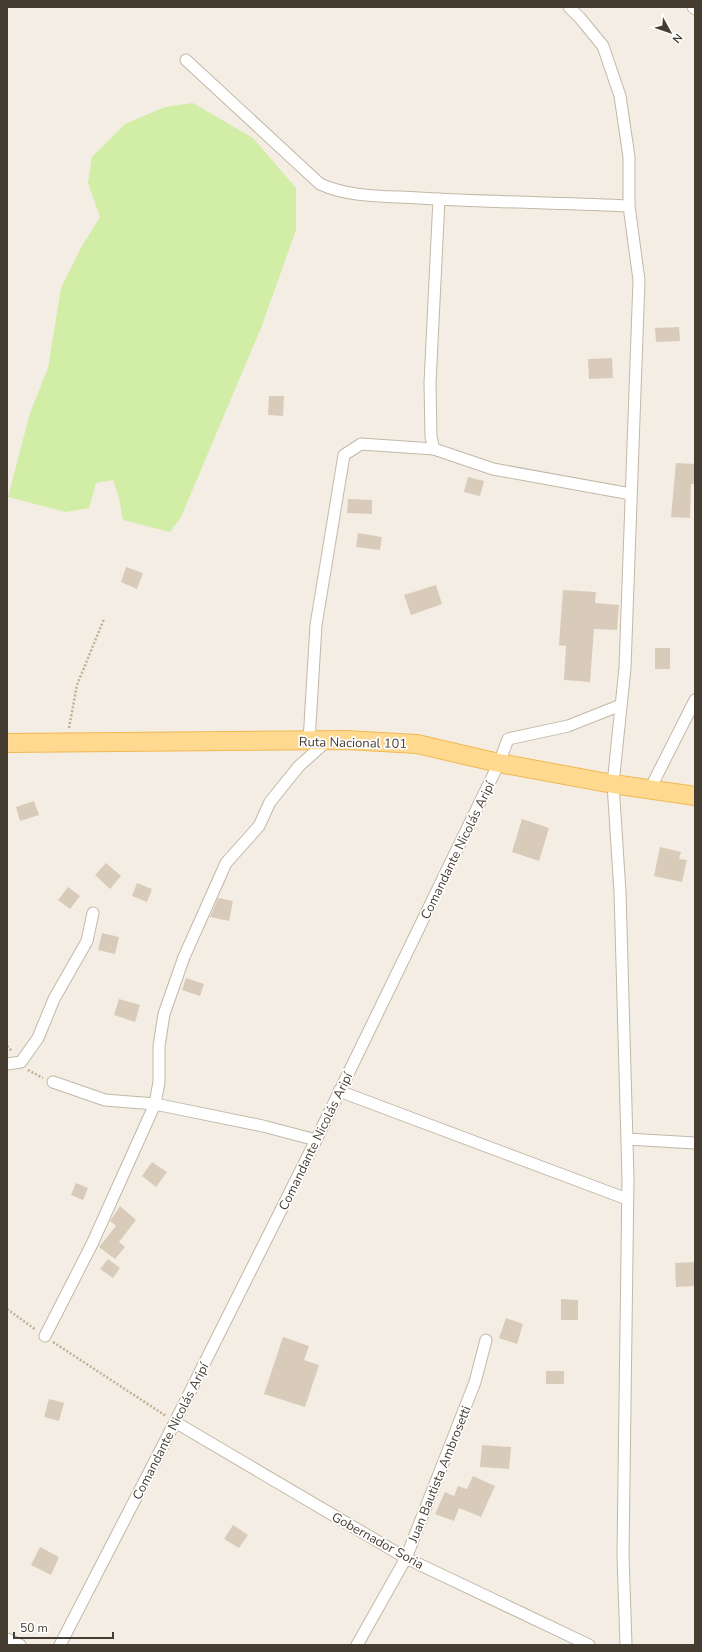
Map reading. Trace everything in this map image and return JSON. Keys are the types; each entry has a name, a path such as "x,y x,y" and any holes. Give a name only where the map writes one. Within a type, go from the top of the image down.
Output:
{"main road":[{"name":"Ruta Nacional 101","path":"7,743 327,741 417,744 499,763 613,784 695,796"}],"street":[{"path":"570,7 603,46 620,96 629,157 629,206 639,280 625,668 613,784 620,892 627,1139 624,1555 626,1645"},
{"path":"186,60 320,184 334,190 356,194 438,199 629,206"},
{"path":"434,450 431,437 430,383 438,199"},
{"path":"309,741 316,625 344,455 361,444 434,450 493,469 631,494"},
{"path":"650,789 695,700"},
{"name":"Comandante Nicolás Aripí","path":"60,1645 175,1422 316,1140 499,763 508,739 568,726 621,704"},
{"path":"45,1336 92,1244 155,1104 159,1082 159,1046 164,1014 184,957 226,863 259,826 270,802 299,766 327,741"},
{"path":"7,1064 21,1062 38,1038 54,999 87,941 93,913"},
{"path":"53,1082 104,1100 155,1104 263,1126 316,1140"},
{"path":"340,1091 627,1199"},
{"path":"627,1139 695,1143"},
{"name":"Juan Bautista Ambrosetti","path":"357,1645 406,1558 475,1382 486,1340"},
{"name":"Gobernador Soria","path":"175,1422 406,1558 589,1645"},
{"path":"7,1639 20,1645"}],"path":[{"path":"67,743 77,685 104,619"},
{"path":"7,1309 175,1422"}],"green space":[{"path":"193,103 253,138 296,188 296,230 261,328 181,517 170,532 123,520 119,498 113,480 96,483 89,508 66,512 8,497 30,413 48,368 61,288 82,246 100,217 88,183 92,157 125,124 165,107"}],"building":[{"path":"679,327 680,341 656,342 655,328"},
{"path":"612,358 613,378 589,379 588,359"},
{"path":"269,396 284,396 283,416 268,415"},
{"path":"676,463 695,464 695,484 691,484 690,518 671,517"},
{"path":"468,477 484,481 480,496 464,492"},
{"path":"348,499 372,500 372,514 347,513"},
{"path":"358,533 382,537 380,550 356,547"},
{"path":"126,567 143,573 137,589 121,582"},
{"path":"436,585 442,604 411,615 404,595"},
{"path":"563,590 596,592 595,603 619,605 617,630 594,629 590,682 564,680 566,646 559,645"},
{"path":"655,648 670,648 670,669 655,669"},
{"path":"34,801 39,815 20,821 16,807"},
{"path":"522,819 549,828 539,861 512,852"},
{"path":"660,847 681,852 679,859 687,860 682,882 654,876"},
{"path":"106,863 121,876 110,889 95,875"},
{"path":"137,883 152,889 147,902 132,896"},
{"path":"68,887 80,896 70,909 58,900"},
{"path":"218,898 233,901 229,921 210,917"},
{"path":"102,933 119,937 115,954 98,950"},
{"path":"186,978 204,984 200,996 182,990"},
{"path":"119,999 140,1005 135,1022 114,1015"},
{"path":"152,1162 167,1172 156,1187 142,1176"},
{"path":"76,1183 88,1188 83,1200 71,1195"},
{"path":"120,1206 136,1220 119,1242 125,1247 115,1259 99,1247 116,1226 110,1221"},
{"path":"108,1259 120,1268 113,1278 100,1269"},
{"path":"695,1262 695,1286 676,1287 675,1263"},
{"path":"561,1299 578,1300 578,1320 561,1320"},
{"path":"506,1318 523,1324 517,1344 499,1338"},
{"path":"283,1337 309,1346 304,1360 319,1365 305,1407 264,1394"},
{"path":"546,1371 564,1371 564,1384 546,1384"},
{"path":"49,1399 64,1403 59,1421 44,1417"},
{"path":"482,1445 511,1447 509,1469 480,1467"},
{"path":"473,1476 495,1486 481,1517 459,1508 454,1521 435,1514 445,1492 454,1496 458,1486 467,1489"},
{"path":"233,1525 248,1535 239,1548 224,1539"},
{"path":"40,1547 59,1557 51,1575 31,1565"}]}
